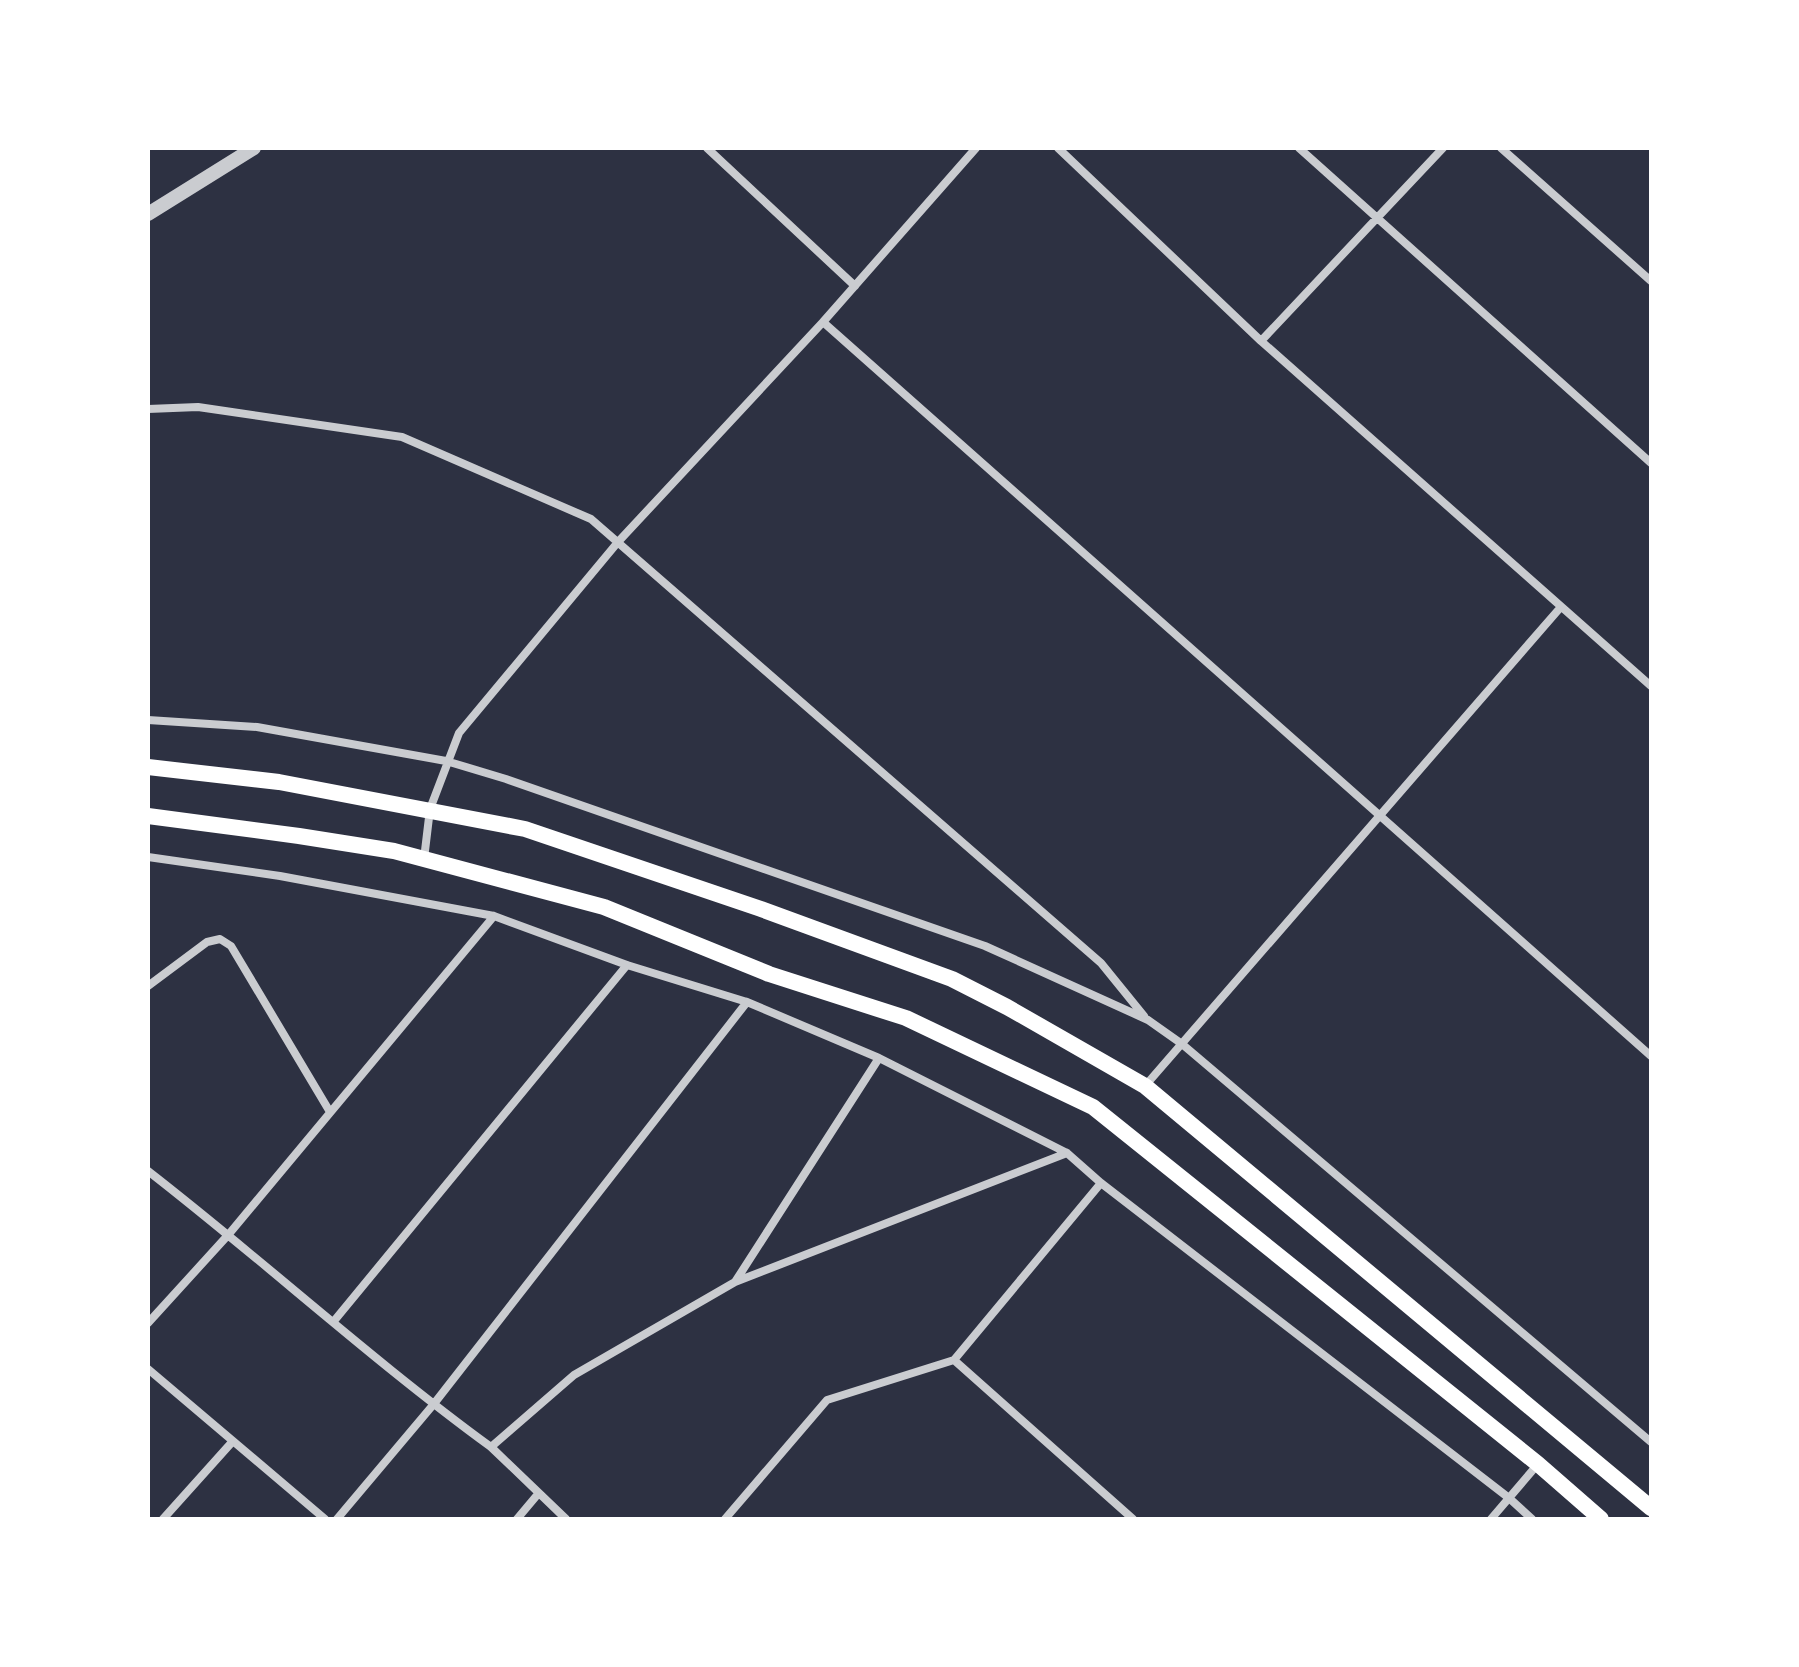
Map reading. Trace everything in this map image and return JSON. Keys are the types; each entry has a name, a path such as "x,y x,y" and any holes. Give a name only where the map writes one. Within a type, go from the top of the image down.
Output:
{"main road":[{"path":"148,767 279,782 525,829 761,909 952,979 1145,1086 1651,1508"},
{"path":"148,816 394,851 604,907 769,974 906,1018 1093,1107 1538,1464 1601,1519"}],"street":[{"path":"148,214 254,148"},
{"path":"707,148 855,286"},
{"path":"424,860 430,809 459,733 618,542 823,322 976,148"},
{"path":"1058,148 1261,341 1651,686"},
{"path":"1299,148 1651,463"},
{"path":"1261,341 1443,148"},
{"path":"1501,148 1651,281"},
{"path":"823,322 1651,1056"},
{"path":"148,409 198,407 402,437 591,519 1101,963 1148,1020"},
{"path":"1145,1086 1560,608"},
{"path":"148,720 257,727 446,761 985,946 1148,1020 1182,1044 1651,1442"},
{"path":"148,857 280,876 494,916 627,965 747,1002 879,1058 1067,1153 1101,1183 1509,1498 1532,1519"},
{"path":"148,1323 229,1234 494,916"},
{"path":"148,986 207,942 220,939 231,946 330,1112"},
{"path":"334,1321 627,965"},
{"path":"337,1519 433,1405 747,1002"},
{"path":"735,1282 879,1058"},
{"path":"491,1447 574,1375 735,1282 1067,1153"},
{"path":"148,1171 229,1234 433,1405 491,1447 566,1519"},
{"path":"725,1519 827,1400 954,1360 1101,1183"},
{"path":"954,1360 1133,1519"},
{"path":"148,1369 325,1519"},
{"path":"163,1519 233,1441"},
{"path":"1491,1519 1538,1464"},
{"path":"517,1519 538,1494"}]}
